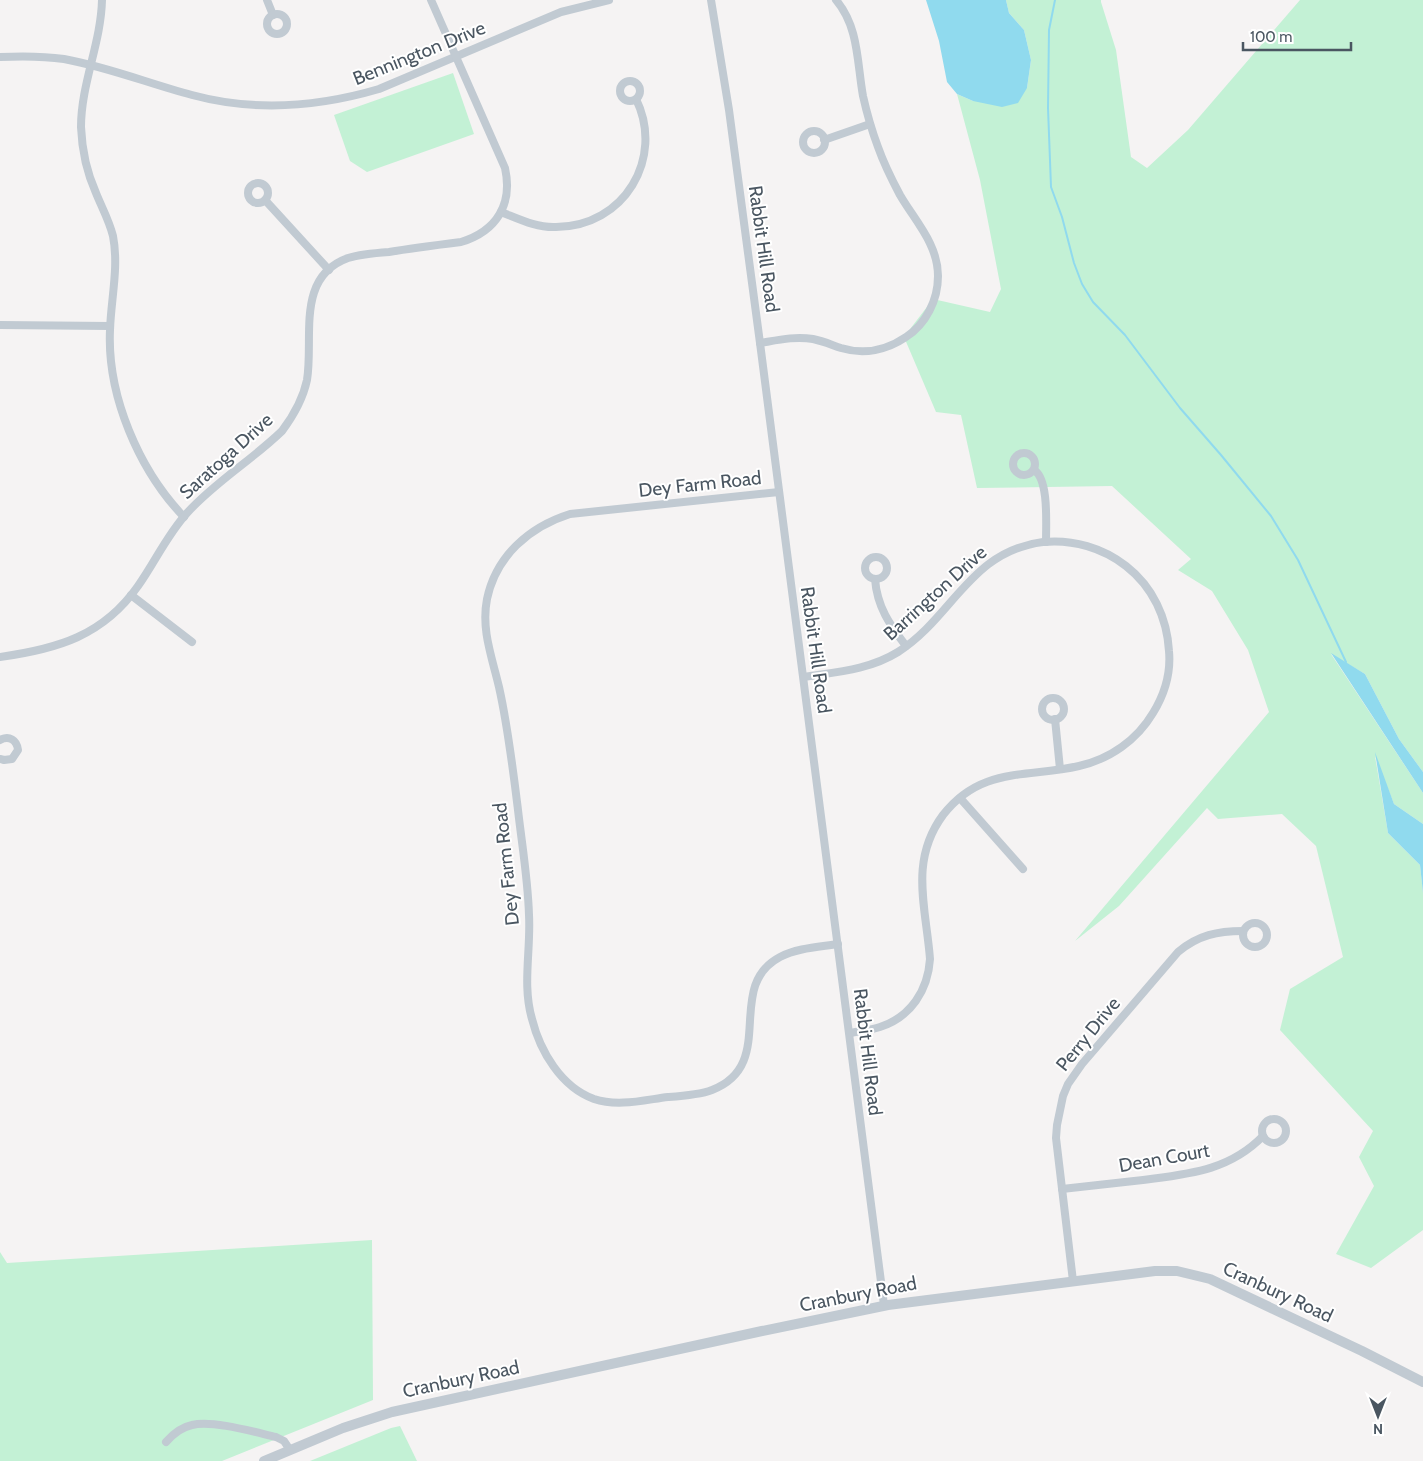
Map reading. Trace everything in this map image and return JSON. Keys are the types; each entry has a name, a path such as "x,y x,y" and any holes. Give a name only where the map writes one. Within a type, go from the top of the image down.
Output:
{"street":[{"path":"102,0 99,32 82,113 83,145 90,180 109,222 114,243 116,268 110,326 112,362 116,386 130,433 150,472 170,501 184,517"},
{"path":"267,0 273,15"},
{"name":"Saratoga Drive","path":"0,657 46,650 78,637 107,619 131,595 172,531 184,517 202,498 272,441 291,419 307,381 310,304 322,277 328,270 337,263 355,256 472,239 487,229 501,212 507,190 505,168 431,0"},
{"name":"Bennington Drive","path":"0,57 45,57 91,65 193,96 228,102 279,106 330,102 361,95 401,82 562,12 609,0"},
{"name":"Rabbit Hill Road","path":"711,0 729,110 760,343 884,1306"},
{"path":"760,343 801,338 814,339 852,351 876,350 887,347 908,336 924,320 936,292 938,276 934,251 930,241 892,178 879,148 870,124 864,97 853,30 844,10 836,0"},
{"path":"501,212 532,224 556,227 580,224 592,220 615,205 635,181 646,152 645,124 636,99"},
{"path":"824,140 870,124"},
{"path":"265,200 328,270"},
{"path":"0,325 110,326"},
{"path":"1034,470 1038,472 1043,482 1046,542"},
{"name":"Dey Farm Road","path":"779,492 570,514 533,530 512,550 497,572 487,599 485,628 486,641 504,712 527,888 529,927 527,988 531,1019 552,1064 572,1086 592,1098 618,1103 704,1093 724,1084 744,1061 750,1042 750,1004 752,992 768,965 783,955 796,951 838,944"},
{"name":"Barrington Drive","path":"804,677 850,671 880,661 906,646 924,631 971,578 992,560 1019,547 1062,541 1092,547 1117,559 1133,572 1147,588 1161,612 1166,627 1170,655 1169,669 1162,695 1156,708 1140,731 1124,746 1105,758 1078,767 994,778 960,798 944,814 927,845 923,862 921,891 930,959 926,982 922,992 909,1010 891,1023 850,1033"},
{"path":"876,579 877,597 881,609 906,646"},
{"path":"131,595 192,642"},
{"path":"1055,719 1060,769"},
{"path":"0,740 11,739 17,744 18,750 12,759 0,759"},
{"path":"960,798 1023,869"},
{"name":"Perry Drive","path":"1073,1281 1056,1125 1063,1096 1075,1073 1178,952 1188,944 1208,934 1243,931"},
{"name":"Dean Court","path":"1062,1189 1193,1174 1236,1157 1263,1136"},
{"name":"Cranbury Road","path":"264,1461 343,1428 392,1412 762,1330 884,1306 1155,1272 1177,1271 1210,1279 1423,1382"},
{"path":"166,1442 184,1428 193,1425 210,1425 276,1437 284,1441 290,1450"}],"green space":[{"path":"1006,0 1101,0 1116,50 1131,157 1147,168 1188,130 1300,0 1423,0 1423,772 1399,739 1365,674 1331,654 1423,793 1423,824 1394,804 1375,756 1388,833 1420,865 1423,893 1423,1230 1371,1268 1336,1254 1374,1186 1359,1157 1373,1131 1280,1030 1290,989 1343,957 1316,846 1282,814 1218,819 1207,808 1119,906 1075,941 1269,712 1248,650 1212,591 1178,570 1191,559 1112,486 977,488 961,415 936,412 904,337 933,299 990,312 1001,289 980,180 957,94 973,101 1027,88 1031,60 1024,30 1009,13"},
{"path":"453,73 474,134 367,172 350,161 334,115"},
{"path":"372,1240 373,1400 222,1461 0,1461 0,1252 7,1263"},
{"path":"400,1426 417,1461 310,1461 391,1428"}],"water":[{"path":"926,0 1006,0 1009,13 1024,30 1031,60 1027,88 1018,103 1002,107 973,101 957,94 947,82 939,41"},
{"path":"1331,653 1365,674 1399,739 1423,772 1423,793"},
{"path":"1375,752 1394,804 1423,824 1423,893 1420,865 1388,833"}],"waterway":[{"path":"1055,0 1049,30 1048,108 1051,187 1082,284 1093,302 1125,335 1180,408 1271,516 1298,560 1346,662"}]}
